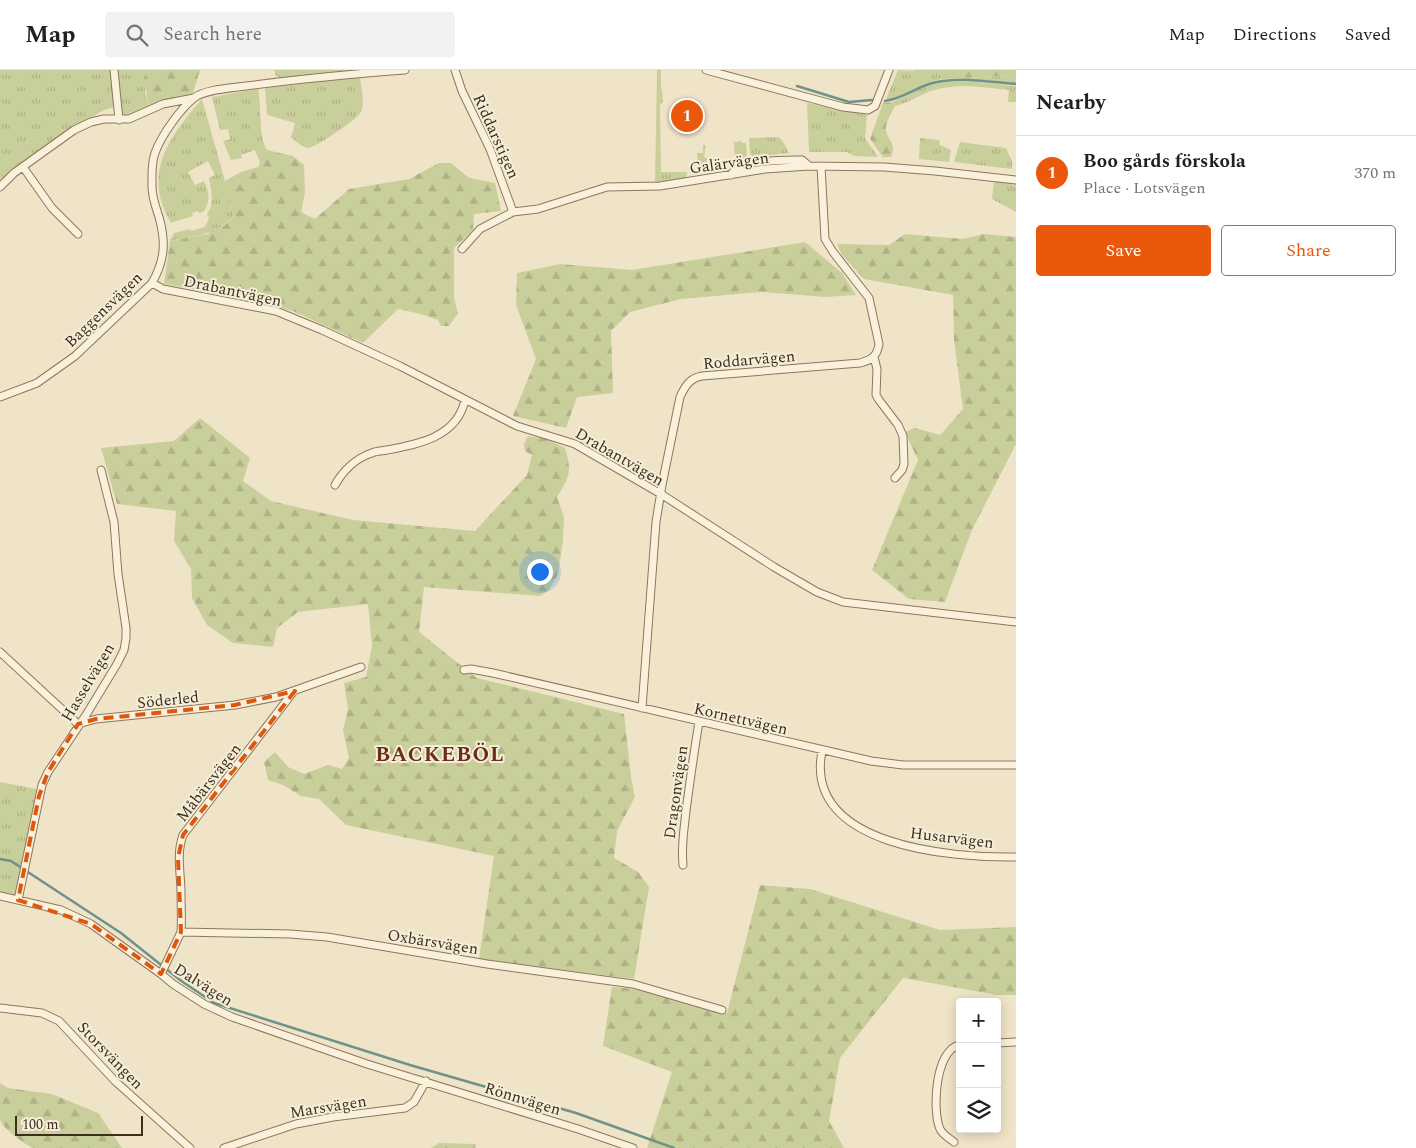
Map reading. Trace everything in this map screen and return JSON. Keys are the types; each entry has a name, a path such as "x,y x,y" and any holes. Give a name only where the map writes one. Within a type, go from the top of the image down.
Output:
{"street":[{"path":"114,70 119,120"},
{"path":"0,187 74,130 91,122 104,119 129,119 163,104 245,86 405,70"},
{"name":"Riddarstigen","path":"455,70 462,91 490,149 513,212"},
{"path":"706,70 799,96 862,110 872,109 875,106 890,70"},
{"name":"Baggensvägen","path":"0,397 37,383 75,356 152,283 159,269 164,250 164,238 152,191 153,162 164,135 194,98"},
{"name":"Galärvägen","path":"462,249 480,229 513,212 538,210 607,186 660,186 765,169 809,166 884,167 1016,180"},
{"path":"821,166 825,239 832,252 869,298 879,344 878,352 874,357 877,369 876,395 898,425 903,436 904,466 895,478"},
{"path":"23,168 52,208 78,234"},
{"name":"Drabantvägen","path":"152,283 163,289 276,311 400,366 517,426 575,444 661,494 774,567 830,598 843,602 1016,622"},
{"name":"Roddarvägen","path":"642,708 656,522 680,397 684,389 692,379 702,376 860,363 870,361 874,357"},
{"path":"335,485 348,467 363,456 372,452 423,442 440,435 452,426 462,412 465,400"},
{"name":"Hasselvägen","path":"18,900 42,785 48,772 78,724 86,715 124,650 126,628 118,574 114,522 101,470"},
{"path":"1,654 78,724"},
{"name":"Söderled","path":"78,724 96,719 235,705 276,697 361,667"},
{"name":"Kornettvägen","path":"464,670 471,669 493,673 871,761 903,765 1016,765"},
{"name":"Måbärsvägen","path":"181,932 181,893 178,858 184,835 295,691"},
{"name":"Dragonvägen","path":"683,865 681,846 683,829 700,722"},
{"name":"Husarvägen","path":"822,751 820,768 826,791 837,809 863,830 921,850 962,855 1016,857"},
{"name":"Dalvägen","path":"0,896 61,910 91,924 173,984 204,1004 232,1017 367,1064 405,1075"},
{"path":"161,974 181,932"},
{"name":"Oxbärsvägen","path":"181,932 290,934 327,937 487,964 633,984 722,1010"},
{"name":"Storsvängen","path":"0,1008 42,1013 60,1020 116,1082 190,1148"},
{"path":"1001,1043 1016,1042"},
{"path":"954,1142 942,1132 940,1127 937,1116 937,1093 939,1072 944,1059 951,1049 956,1047"},
{"name":"Rönnvägen","path":"405,1075 633,1148"},
{"name":"Marsvägen","path":"224,1148 296,1124 333,1117 405,1108 414,1102 426,1081"}],"highlighted area":[{"path":"295,691 183,835 178,858 181,932 161,974 91,924 18,900 39,796 48,772 78,724 96,719 235,705"}],"green space":[{"path":"0,70 112,70 117,106 102,111 72,130 0,182"},
{"path":"115,70 149,70 145,90 149,107 131,116 120,115"},
{"path":"149,70 200,70 193,93 149,107 144,77"},
{"path":"274,70 360,71 307,76 304,74 282,79 276,76"},
{"path":"657,70 661,70 663,103 660,104 661,172 687,172 686,178 655,182"},
{"path":"898,70 964,70 960,78 1016,75 1016,83 945,79 931,82 900,97 886,99"},
{"path":"964,70 1016,70 1016,75 959,78"},
{"path":"360,77 363,99 361,112 344,127 311,147 305,147 291,137 295,123 267,115 265,88"},
{"path":"939,82 978,82 1016,86 1016,102 1008,102 1009,90 960,86 940,88 895,106 892,102"},
{"path":"258,89 262,137 267,150 261,165 255,150 241,155 242,158 231,160 223,141 230,139 228,129 220,130 212,97"},
{"path":"202,99 225,181 225,192 234,216 212,231 170,241 174,233 205,227 209,218 207,214 212,196 209,178 215,175 208,161 188,172 195,185 204,181 206,185 208,200 204,211 192,213 193,216 171,223 162,205 159,188 159,172 163,156 170,141"},
{"path":"892,102 895,106 886,130 893,145 893,152 891,157 883,157 870,139 883,103"},
{"path":"807,103 867,115 865,138 878,157 854,156 847,152 809,152"},
{"path":"778,137 782,140 789,153 753,157 750,154 749,138"},
{"path":"920,138 939,140 940,145 951,150 949,162 919,159"},
{"path":"742,141 742,143 746,143 747,157 735,160 734,142"},
{"path":"960,142 1006,148 1012,161 1012,169 954,162"},
{"path":"703,145 706,145 704,157 707,158 707,169 702,170 698,166 697,153 703,153"},
{"path":"267,150 293,156 304,165 305,192 301,212 315,219 349,189 409,179 439,163 451,163 469,178 495,183 501,211 474,214 473,230 454,248 454,298 458,313 449,326 441,326 438,320 421,314 398,309 363,343 295,312 262,301 164,284 170,241 208,234 213,228 220,228 227,223 234,216 225,192 225,181 241,172 258,167"},
{"path":"994,181 1016,185 1016,212 992,199"},
{"path":"905,234 963,239 983,234 1016,237 1016,444 972,530 945,602 909,599 872,570 918,460 905,432 915,428 940,435 963,409 954,340 953,295 864,279 842,255 837,244 889,245"},
{"path":"805,242 842,273 856,295 825,297 761,292 681,299 630,312 611,331 613,393 577,397 566,428 513,416 536,359 516,305 517,273 560,264 632,270"},
{"path":"200,418 250,458 243,481 271,501 353,520 475,531 527,475 532,455 525,451 524,444 528,436 546,439 565,448 569,469 565,484 557,497 564,517 563,541 558,574 549,590 540,596 424,587 419,632 477,678 624,714 635,797 617,831 614,858 638,872 649,887 634,979 479,959 494,856 346,825 319,799 301,796 283,785 268,780 264,762 275,752 288,767 304,774 328,765 342,769 349,758 343,730 348,709 344,683 366,677 372,646 368,604 298,612 277,628 273,647 233,643 207,625 192,598 191,569 174,541 176,511 117,504 101,448 174,441"},
{"path":"0,782 37,789 15,897 0,894"},
{"path":"760,885 810,889 940,930 1016,927 1016,995 997,995 903,978 840,1058 829,1121 844,1148 647,1148 672,1072 603,1046 612,987 638,989 727,1013"},
{"path":"0,1083 8,1088 52,1094 98,1113 122,1148 33,1148 14,1136 2,1123 0,1119"},
{"path":"439,1143 476,1144 476,1148 431,1148"}],"waterway":[{"path":"885,101 897,98 929,84 949,80 1016,84"},
{"path":"797,86 849,102 872,100"},
{"path":"0,859 11,861 121,933 180,980 214,1003 410,1065 576,1113 674,1148"}],"place":[{"name":"Boo gårds förskola","path":"687,116"}],"district":[{"name":"BACKEBÖL","path":"440,754"}]}
